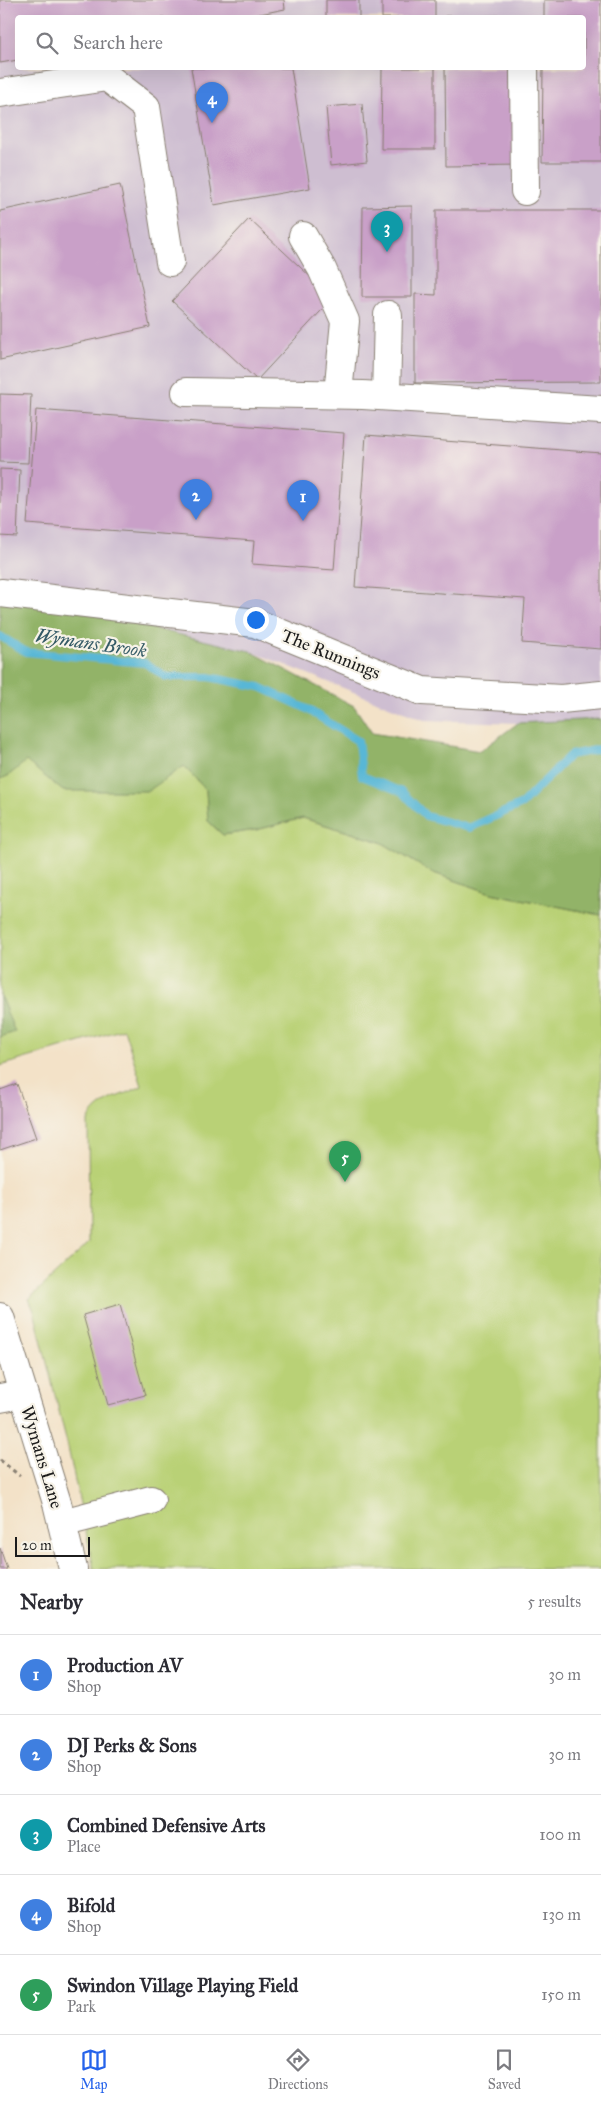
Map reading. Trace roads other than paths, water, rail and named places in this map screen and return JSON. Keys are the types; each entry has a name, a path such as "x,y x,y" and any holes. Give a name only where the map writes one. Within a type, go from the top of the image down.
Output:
{"street":[{"path":"524,70 525,191"},
{"path":"0,93 107,77 146,107 170,262"},
{"path":"303,236 322,269 344,321 338,394"},
{"path":"386,396 388,315"},
{"path":"186,392 386,396 601,410"},
{"name":"The Runnings","path":"1,593 255,622 422,691 561,700 601,695"},
{"name":"Wymans Lane","path":"0,1317 11,1396 62,1523 73,1569"},
{"path":"62,1523 151,1500"}],"waterway":[{"name":"Wymans Brook","path":"0,636 26,652 145,663 166,677 209,677 260,687 307,709 358,741 362,776 402,792 426,816 469,828 522,804 570,755 601,749"}],"place":[{"name":"Bifold","path":"212,123"},
{"name":"Combined Defensive Arts","path":"387,252"},
{"name":"DJ Perks & Sons","path":"196,520"},
{"name":"Production AV","path":"303,521"},
{"name":"Swindon Village Playing Field","path":"345,1182"}]}
